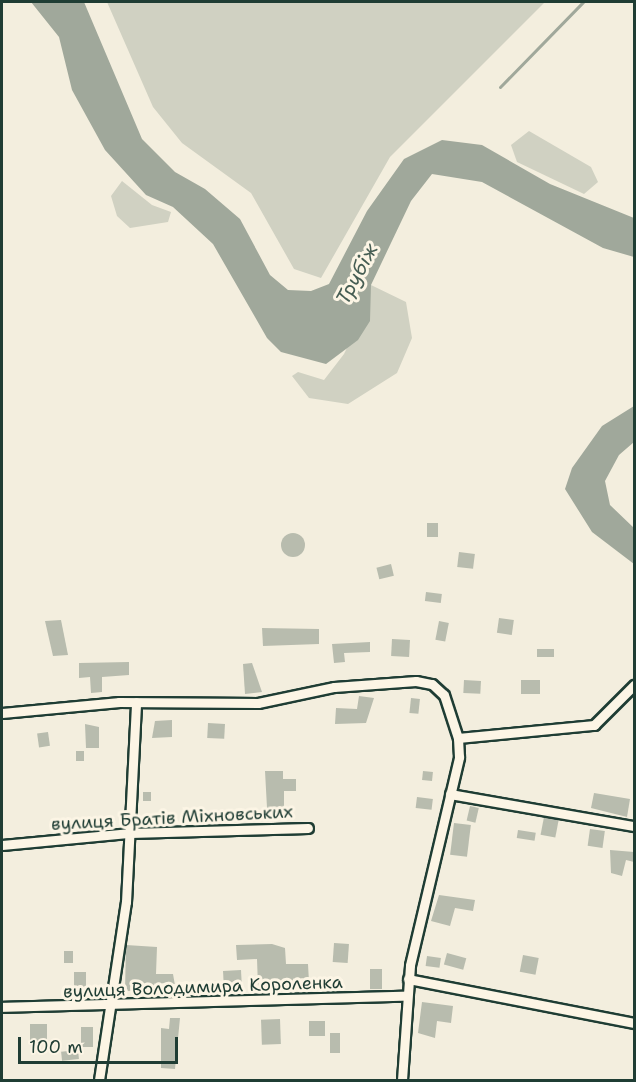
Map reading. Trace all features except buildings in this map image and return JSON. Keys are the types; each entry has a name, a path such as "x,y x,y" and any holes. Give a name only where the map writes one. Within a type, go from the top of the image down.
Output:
{"street":[{"path":"2,713 136,702 258,704 354,684 416,681 432,684 444,695 459,738 450,794 408,979 402,1080"},
{"path":"459,738 594,725 634,685"},
{"path":"99,1080 110,1008 130,833 136,702"},
{"path":"450,794 634,826"},
{"name":"вулиця Братів Міхновських","path":"2,845 130,833 308,828"},
{"path":"408,979 634,1023"},
{"name":"вулиця Володимира Короленка","path":"2,1007 110,1008 406,996"}],"shaded area":[{"path":"107,2 545,2 390,157 321,278 294,269 251,193 182,143 153,107"},
{"path":"529,131 591,167 598,182 584,194 517,162 511,145"},
{"path":"122,181 152,205 171,212 168,222 130,228 117,216 111,196"},
{"path":"371,285 406,302 412,338 397,373 348,404 309,398 292,376 298,372 324,380 344,354 368,304"}],"water":[{"name":"Трубіж","path":"31,2 84,2 142,139 175,172 205,189 240,219 270,275 288,290 311,291 329,284 367,211 404,159 442,140 482,145 550,184 634,218 634,257 603,248 482,182 432,174 411,201 371,285 370,321 358,340 326,364 281,352 267,338 213,244 173,207 146,195 105,150 72,90 59,37"},
{"path":"634,406 634,442 619,455 605,481 610,505 634,528 634,564 592,532 565,489 572,468 602,426"}],"waterway":[{"path":"500,87 583,2"}]}
